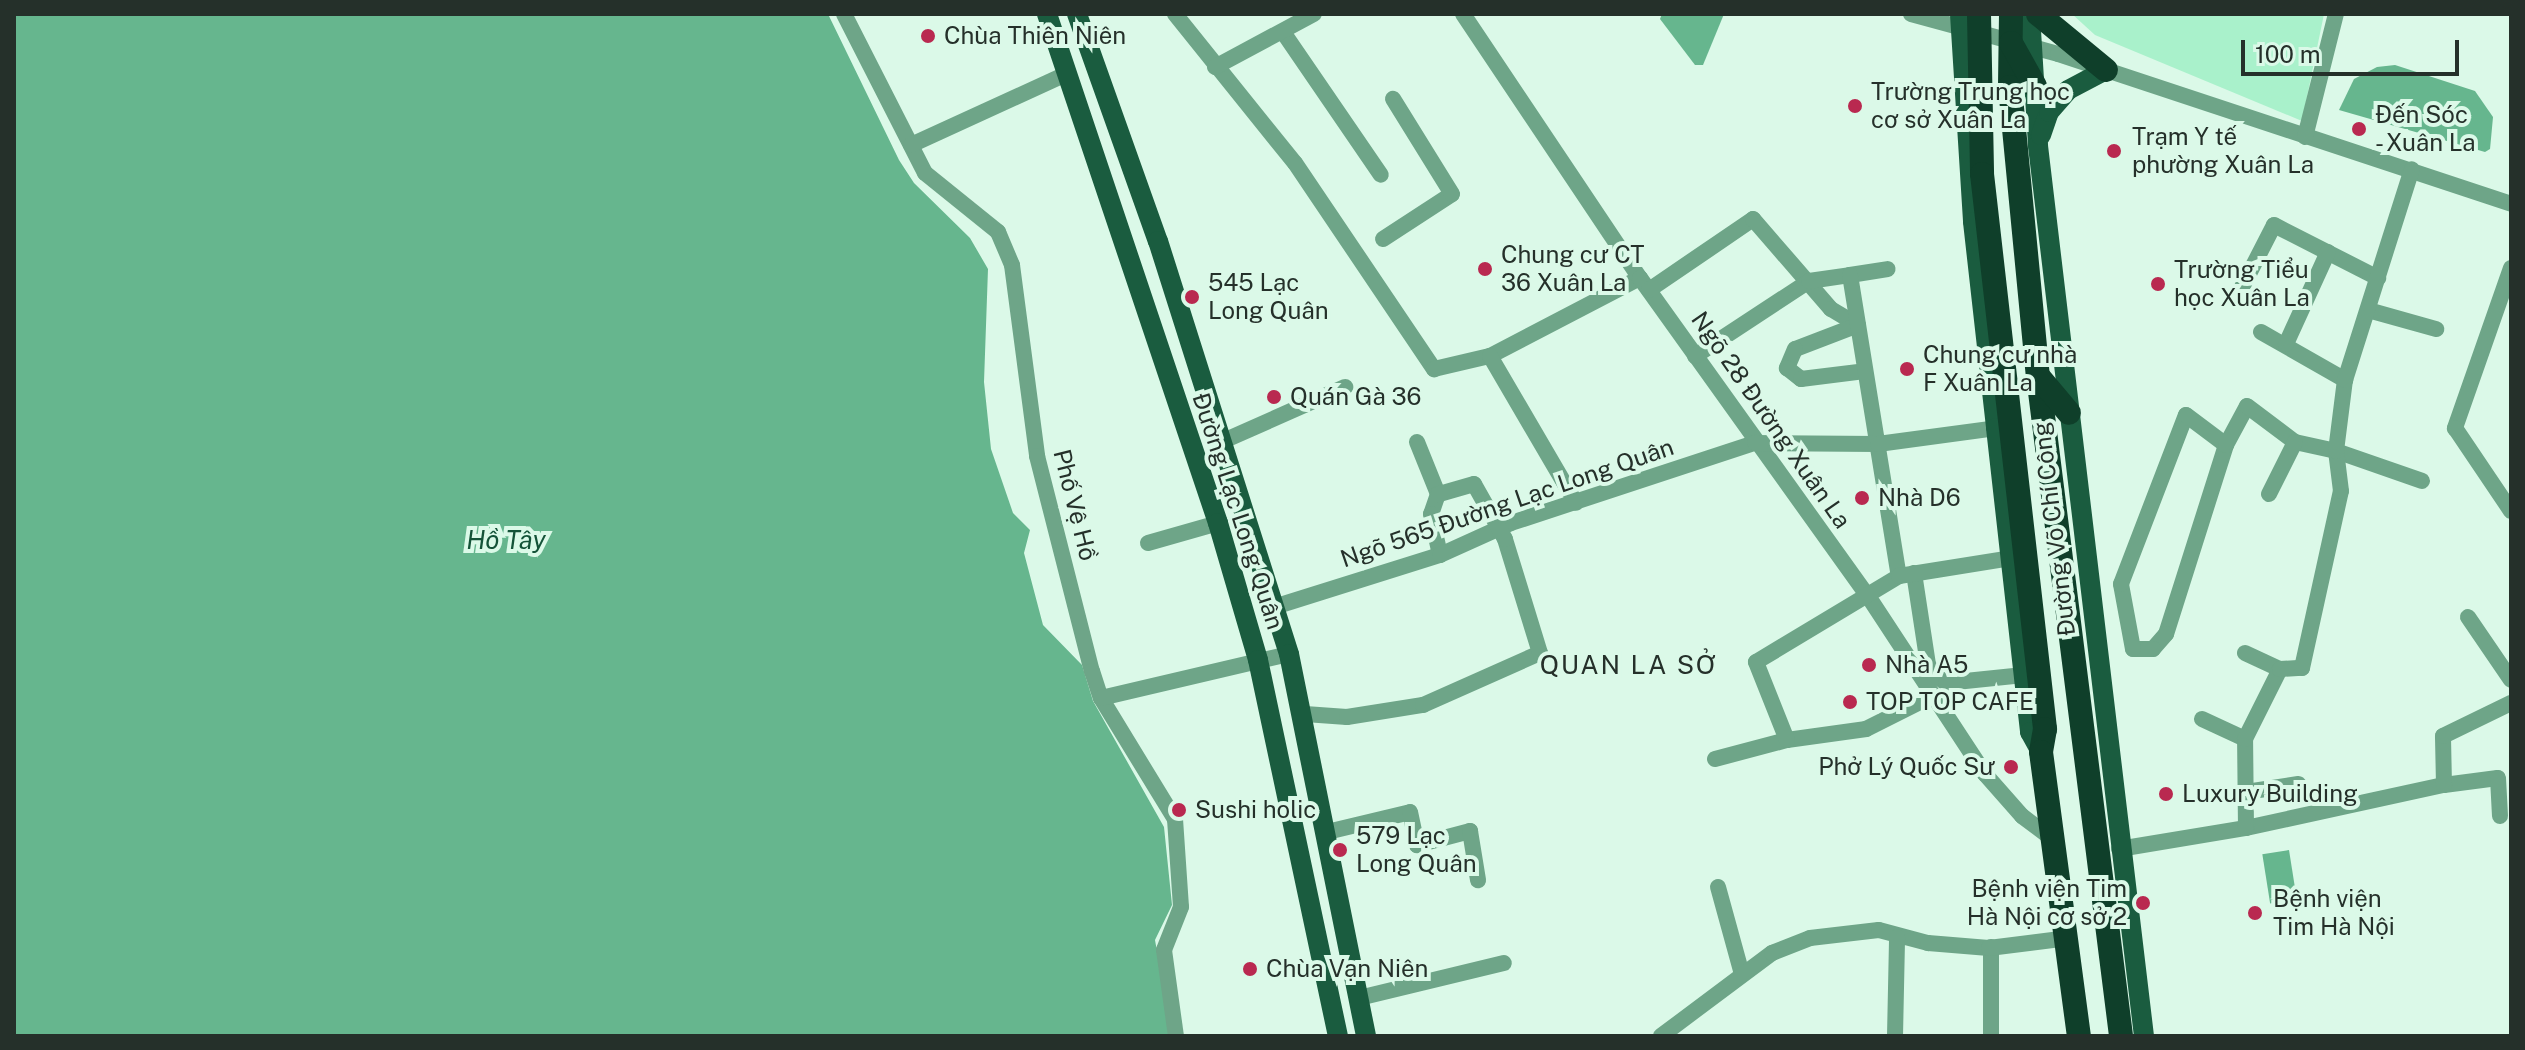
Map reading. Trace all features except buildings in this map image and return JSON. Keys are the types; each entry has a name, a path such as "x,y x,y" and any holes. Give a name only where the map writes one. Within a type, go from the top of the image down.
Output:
{"highway":[{"name":"Đường Võ Chí Công","path":"2011,14 2021,44 2038,376 2121,1036"},
{"path":"2038,14 2106,70"},
{"name":"Đường Võ Chí Công","path":"1970,22 1973,106 2045,729 2041,752 2079,1036"},
{"path":"2021,44 2035,86"},
{"path":"2038,376 2069,413"}],"main road":[{"name":"Đường Lạc Long Quân","path":"1047,14 1218,523 1258,660 1338,1036"},
{"name":"Đường Lạc Long Quân","path":"1077,14 1158,241 1289,654 1305,714 1366,1036"},
{"name":"Đường Võ Chí Công","path":"2021,44 2030,14"},
{"path":"2038,146 2049,112 2068,90 2106,70"},
{"name":"Đường Võ Chí Công","path":"2035,86 2038,146 2119,849 2144,1036"},
{"name":"Đường Võ Chí Công","path":"1973,106 1996,428 2030,732 2041,752"}],"street":[{"name":"Phố Vệ Hồ","path":"844,14 911,145 935,184 998,232 1012,265 1037,456 1101,698 1175,819 1181,907 1164,950 1176,1036"},
{"path":"1175,14 1295,163 1434,369 1490,356 1645,284 1748,219 1767,230 1831,309 1858,325"},
{"path":"1215,67 1314,14"},
{"name":"Ngõ 28 Đường Xuân La","path":"1463,14 1755,443 1868,596 1985,774 2022,816 2054,840"},
{"path":"1911,14 1970,22 2021,44 2412,169 2511,204"},
{"path":"2305,137 2336,14"},
{"path":"1283,32 1381,175"},
{"path":"911,145 1066,74"},
{"path":"1383,239 1452,194 1393,99"},
{"path":"2245,653 2280,669 2302,668 2341,491 2336,451 2345,380 2412,169"},
{"path":"2236,299 2274,225 2378,278"},
{"path":"2286,344 2328,252"},
{"path":"2511,268 2455,428 2511,511"},
{"path":"1695,356 1809,281 1888,269"},
{"path":"1850,275 1878,444 1928,665 1946,683 2024,675"},
{"path":"2368,310 2436,329"},
{"path":"1858,325 1795,349 1787,368 1801,379 1865,371"},
{"path":"2261,332 2345,380"},
{"path":"1490,356 1576,503"},
{"path":"1221,442 1345,387"},
{"path":"2226,445 2186,415 2121,584 2133,649 2138,651 2160,642 2174,615 2226,445 2247,406 2295,442 2336,451 2422,481"},
{"name":"Ngõ 565 Đường Lạc Long Quân","path":"1274,607 1440,555 1498,528 1755,443 1878,444 1996,428"},
{"path":"1417,442 1438,494 1431,514 1440,555"},
{"path":"2269,494 2295,442"},
{"path":"1305,714 1347,717 1423,705 1540,653 1498,528 1474,484 1438,494"},
{"path":"1148,543 1218,523"},
{"path":"1787,740 1756,662 1906,574 2011,558"},
{"path":"2468,617 2511,680"},
{"path":"1101,698 1289,654"},
{"path":"2246,828 2245,739 2280,669"},
{"path":"1715,759 1787,740 1866,729 1932,696"},
{"path":"2444,785 2443,736 2511,703"},
{"path":"2202,719 2245,739"},
{"path":"2119,849 2246,828 2444,785 2498,778 2500,816"},
{"path":"2246,792 2298,784"},
{"path":"1327,832 1410,812 1417,845 1470,831 1478,880"},
{"path":"1718,887 1742,974"},
{"path":"1661,1036 1772,953 1810,938 1846,930 1879,930 1897,937 1991,947 2068,938"},
{"path":"1895,1036 1897,937"},
{"path":"1991,947 1991,1036"},
{"path":"1359,998 1504,963"}],"shaded area":[{"path":"2072,14 2324,14 2302,121 2095,35"}],"water":[{"name":"Hồ Tây","path":"14,14 828,14 899,160 914,183 970,238 988,269 984,382 991,449 1013,513 1030,530 1024,553 1043,625 1082,665 1093,701 1164,827 1172,905 1155,940 1172,1036 14,1036"},
{"path":"1662,14 1724,14 1703,65 1695,65 1660,19"},
{"path":"2395,65 2475,91 2493,117 2490,149 2485,152 2339,110 2354,79 2377,67"},
{"path":"2289,850 2297,899 2270,904 2262,854"}],"place":[{"name":"Chùa Thiên Niên","path":"928,36"},
{"name":"Trường Trung học cơ sở Xuân La","path":"1855,106"},
{"name":"Đến Sóc - Xuân La","path":"2359,129"},
{"name":"Trạm Y tế phường Xuân La","path":"2114,151"},
{"name":"Chung cư CT 36 Xuân La","path":"1485,269"},
{"name":"Trường Tiểu học Xuân La","path":"2158,284"},
{"name":"545 Lạc Long Quân","path":"1192,297"},
{"name":"Chung cư nhà F Xuân La","path":"1907,369"},
{"name":"Quán Gà 36","path":"1274,397"},
{"name":"Nhà D6","path":"1862,498"},
{"name":"Nhà A5","path":"1869,665"},
{"name":"TOP TOP CAFE","path":"1850,702"},
{"name":"Phở Lý Quốc Sư","path":"2011,767"},
{"name":"Luxury Building","path":"2166,794"},
{"name":"Sushi holic","path":"1179,810"},
{"name":"579 Lạc Long Quân","path":"1340,850"},
{"name":"Bệnh viện Tim Hà Nội cơ sở 2","path":"2143,903"},
{"name":"Bệnh viện Tim Hà Nội","path":"2255,913"},
{"name":"Chùa Vạn Niên","path":"1250,969"}],"district":[{"name":"QUAN LA SỞ","path":"1629,665"}]}
